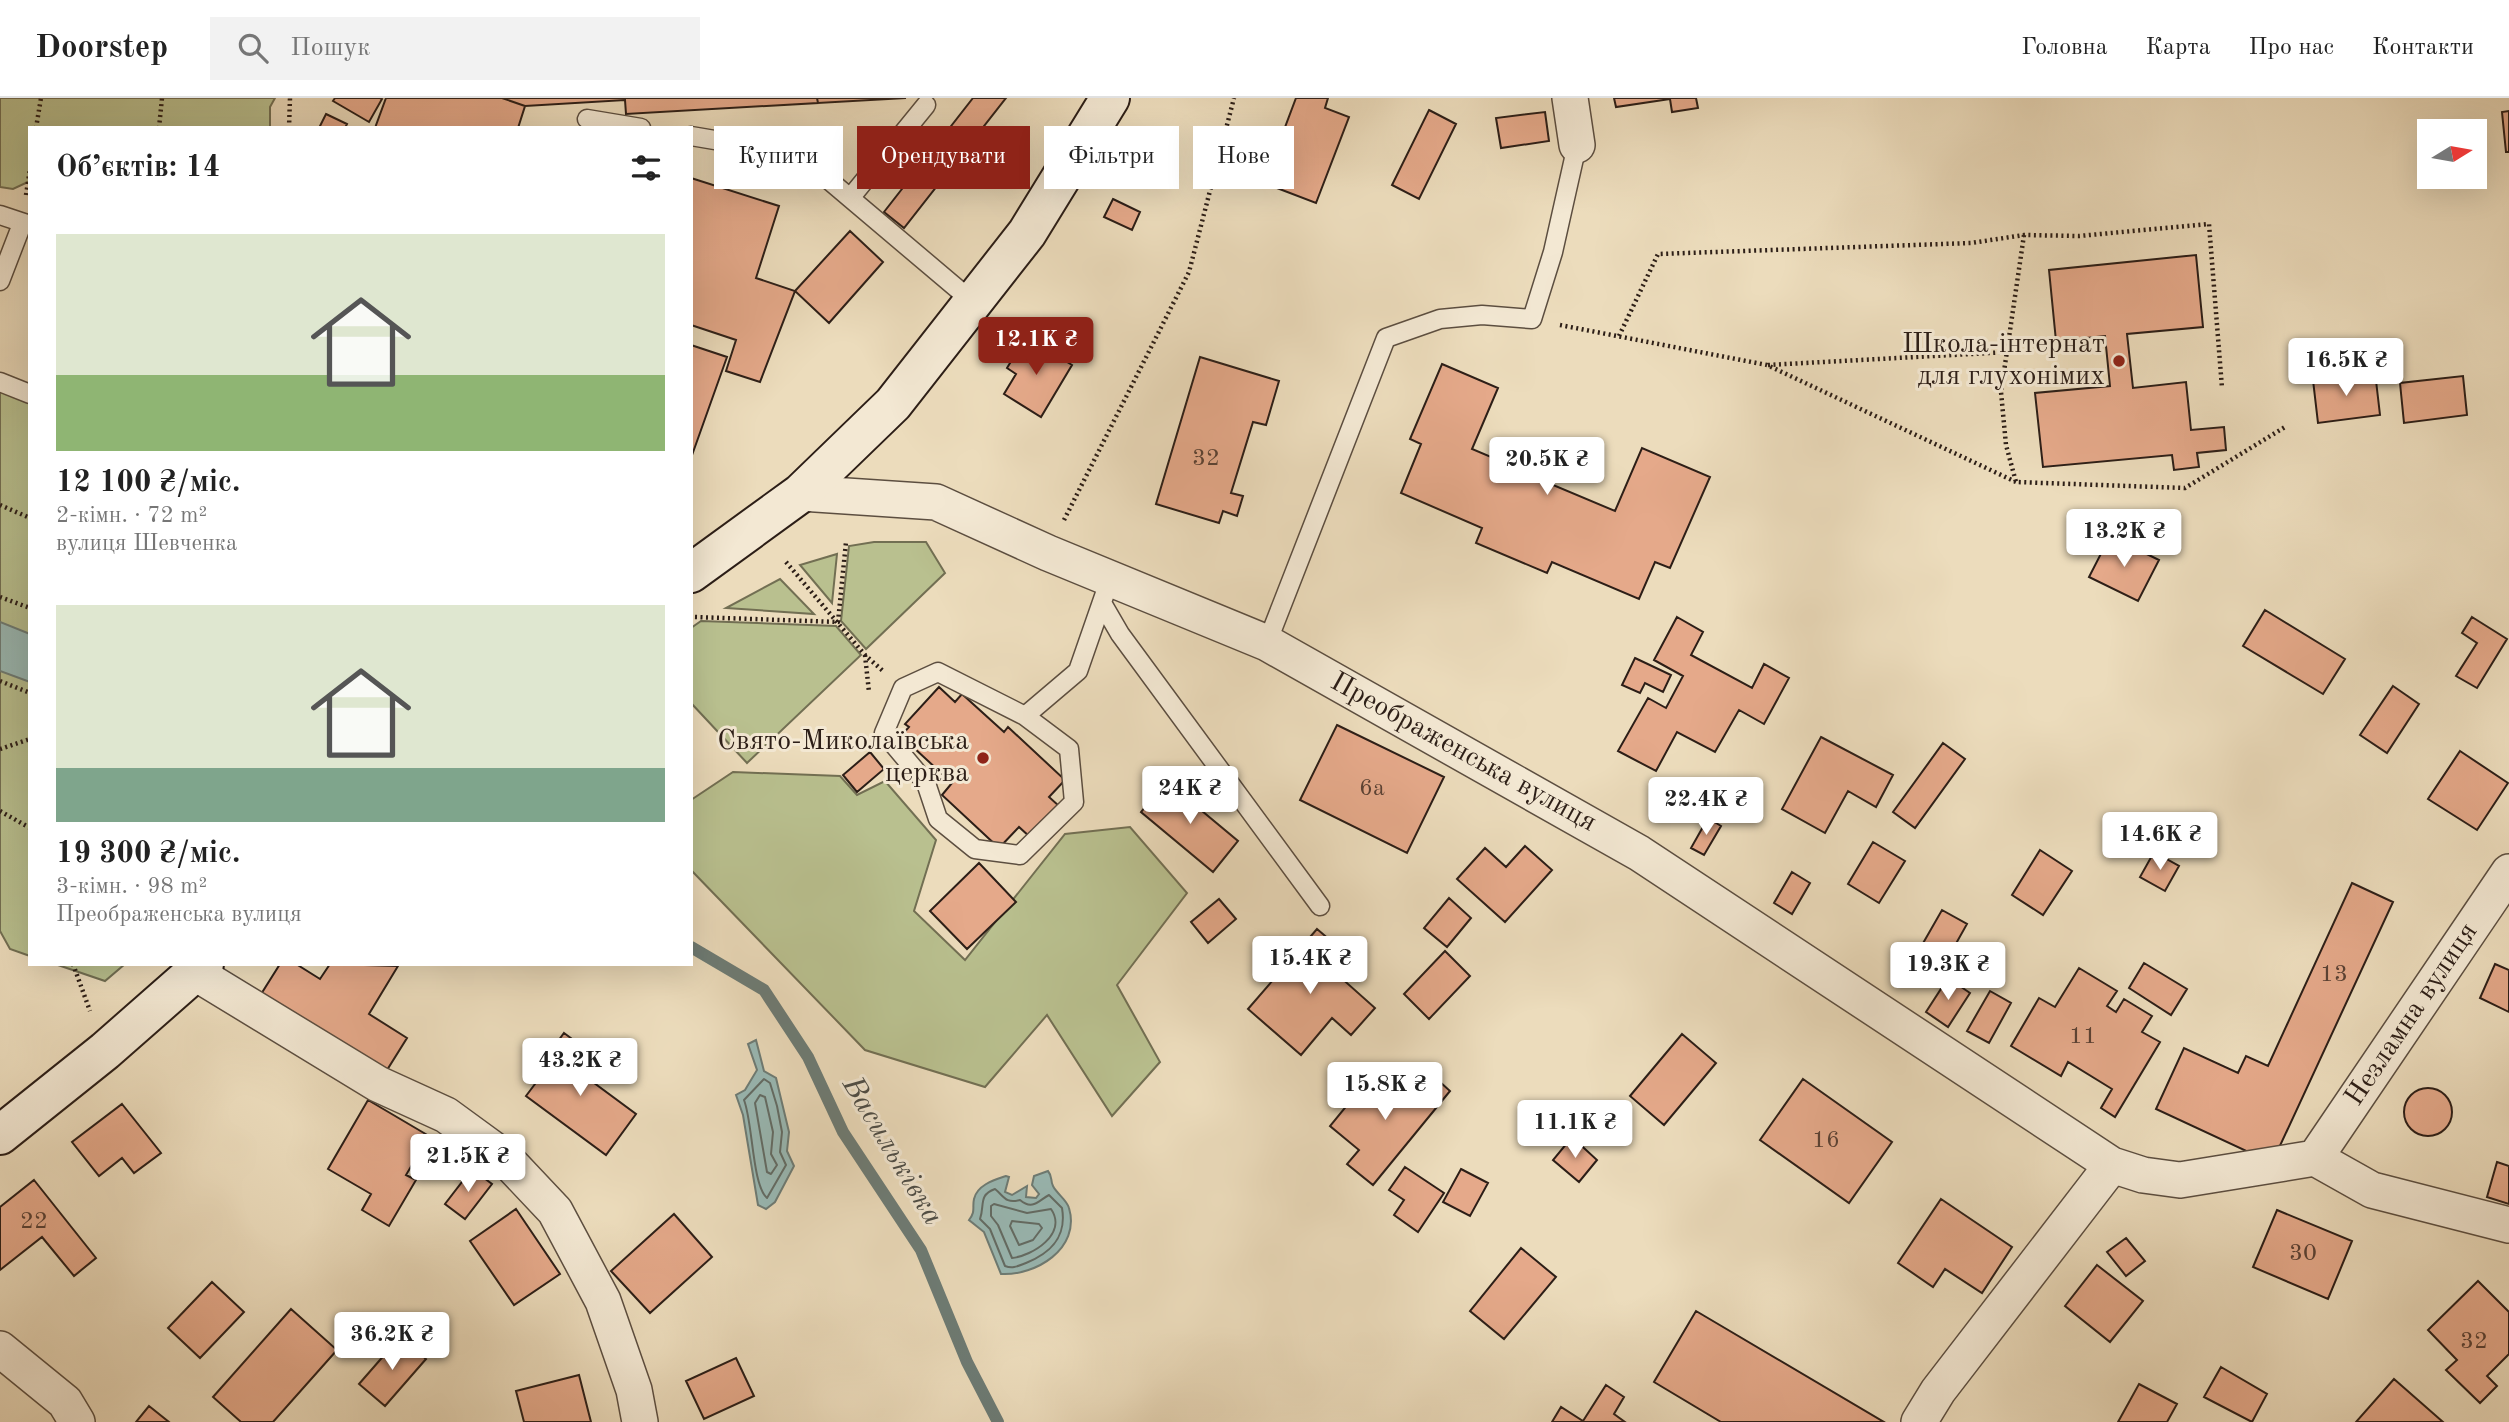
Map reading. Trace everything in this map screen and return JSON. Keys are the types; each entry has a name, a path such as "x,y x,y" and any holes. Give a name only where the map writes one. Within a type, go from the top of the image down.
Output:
{"street":[{"path":"693,572 801,493 893,404 1027,233 1110,98"},
{"path":"1570,98 1577,145"},
{"name":"Преображенська вулиця","path":"801,493 936,502 1106,591 1267,643 1639,853 2112,1165 2143,1175 2180,1180 2315,1158"},
{"name":"Незламна вулиця","path":"2315,1158 2509,872"},
{"path":"0,1135 105,1051 199,968 378,1084 446,1115 505,1158 555,1211 603,1301 634,1390 640,1422"},
{"path":"2315,1158 2372,1189 2509,1225"},
{"path":"1919,1422 1938,1391 2112,1165"},
{"path":"0,1349 65,1402 77,1422"}],"lane":[{"path":"851,197 926,105"},
{"path":"587,119 628,126"},
{"path":"693,136 798,154 973,302"},
{"path":"1267,643 1386,338 1440,319 1482,315 1532,319 1553,252 1577,145"},
{"path":"0,215 26,225 0,281"},
{"path":"0,382 28,393"},
{"path":"1025,716 1078,671 1106,591"},
{"path":"1106,591 1150,677 1320,906"},
{"path":"938,672 1025,716 1069,749 1074,802 1020,855 975,849 938,820 926,783 884,733 903,688 938,672"}],"path":[{"path":"36,126 41,98"},
{"path":"159,126 162,98"},
{"path":"289,126 290,98"},
{"path":"1059,531 1189,272 1234,98"},
{"path":"1619,336 1658,254 1971,243 2024,235 2079,236 2209,224 2222,387"},
{"path":"2016,482 2006,445 2001,392 2024,235"},
{"path":"1532,319 1767,365 2016,482 2185,488 2285,427"},
{"path":"1767,365 2008,352"},
{"path":"0,505 28,517"},
{"path":"838,622 846,542"},
{"path":"786,562 865,655"},
{"path":"0,597 28,607"},
{"path":"695,617 838,622"},
{"path":"0,681 28,692"},
{"path":"0,749 28,740"},
{"path":"0,811 28,827"},
{"path":"74,966 105,1051"}],"green space":[{"path":"0,98 275,98 270,107 270,126 28,126 28,182 13,189 0,187"},
{"path":"0,389 28,400 28,955 10,949 0,931"},
{"path":"874,542 926,542 945,573 866,649 841,621 849,546"},
{"path":"837,554 832,603 800,565"},
{"path":"780,579 814,614 726,608"},
{"path":"701,621 836,626 861,655 747,763 693,705 693,627"},
{"path":"733,772 840,776 857,795 885,781 936,840 914,911 965,960 1065,834 1130,827 1187,893 1117,985 1160,1062 1112,1116 1047,1015 985,1087 865,1050 693,872 693,799"},
{"path":"61,966 123,966 105,981"}],"water":[{"path":"0,622 28,633 28,681 0,671"},
{"path":"756,1040 764,1071 776,1078 789,1132 787,1151 794,1166 775,1202 766,1209 758,1205 743,1115 736,1095 745,1090 757,1070 748,1044"},
{"path":"1048,1171 1053,1186 1069,1208 1071,1223 1068,1236 1062,1247 1041,1265 1001,1274 984,1232 969,1220 976,1194 987,1184 1006,1176 1009,1177 1005,1192 1012,1195 1027,1186 1026,1197 1036,1198 1039,1194 1032,1185 1034,1176"}],"building":[{"path":"335,98 382,99 369,122 333,101"},
{"path":"386,98 502,98 525,106 519,126 376,126"},
{"path":"502,98 817,98 818,103 626,114 625,100 525,106"},
{"path":"817,98 906,98 818,103"},
{"path":"973,98 1006,98 984,126 951,126"},
{"path":"1296,98 1328,98 1325,108 1349,117 1316,203 1280,189 1294,189 1294,126 1285,126"},
{"path":"1614,98 1696,98 1698,108 1672,112 1670,99 1616,107"},
{"path":"1429,110 1456,124 1419,199 1392,185"},
{"path":"2509,111 2509,152 2506,152 2502,112"},
{"path":"1545,112 1549,141 1501,148 1496,118"},
{"path":"326,114 347,124 346,126 320,126"},
{"path":"693,179 714,185 714,189 726,189 779,206 756,278 795,291 760,382 726,371 736,340 693,326"},
{"path":"902,189 935,189 904,228 884,212"},
{"path":"1113,199 1140,212 1132,230 1104,217"},
{"path":"850,231 883,262 829,323 795,291"},
{"name":"Школа-інтернат для глухонімих","path":"2196,255 2203,327 2127,334 2133,388 2186,382 2191,430 2224,427 2226,450 2197,453 2199,467 2174,470 2172,455 2043,467 2035,393 2110,386 2105,336 2056,341 2049,270"},
{"path":"1026,337 1072,365 1041,417 1004,394 1016,374 1007,368"},
{"path":"693,346 727,357 693,452"},
{"path":"1200,357 1279,381 1266,425 1253,422 1231,493 1243,496 1237,516 1223,511 1219,523 1156,504"},
{"path":"1442,364 1498,388 1472,449 1524,471 1530,455 1560,469 1553,485 1615,511 1642,448 1710,477 1670,568 1655,562 1639,599 1552,562 1547,573 1476,543 1482,528 1401,493 1421,444 1410,439"},
{"path":"2375,372 2380,415 2318,423 2313,380"},
{"path":"2463,376 2467,415 2404,423 2400,383"},
{"path":"2110,536 2159,560 2138,601 2089,577"},
{"path":"2265,610 2345,659 2323,694 2243,646"},
{"path":"1677,617 1703,632 1691,655 1752,688 1764,664 1789,678 1764,724 1739,710 1715,752 1677,732 1656,771 1618,751 1648,698 1666,708 1683,676 1654,660"},
{"path":"2472,617 2507,639 2477,688 2456,676 2477,643 2462,633"},
{"path":"1635,658 1671,675 1663,692 1645,683 1640,693 1622,685"},
{"path":"2393,686 2419,704 2387,753 2360,735"},
{"name":"Свято-Миколаївська церква","path":"939,687 955,702 962,694 1004,732 1008,727 1065,780 1049,797 1059,806 1030,837 1019,827 999,848 942,795 952,783 901,736 909,727 905,724"},
{"path":"1337,725 1444,777 1407,853 1300,800"},
{"path":"1821,737 1893,775 1876,807 1848,791 1825,833 1782,809"},
{"path":"1943,743 1965,759 1915,828 1893,812"},
{"path":"2460,751 2508,783 2477,830 2428,799"},
{"path":"870,752 884,769 857,792 843,775"},
{"path":"1166,781 1238,841 1213,872 1141,812"},
{"path":"1708,818 1721,826 1704,855 1691,848"},
{"path":"1873,842 1905,861 1879,903 1848,884"},
{"path":"1525,846 1552,870 1505,922 1457,879 1485,848 1506,867"},
{"path":"2040,850 2072,871 2043,915 2012,895"},
{"path":"2154,852 2179,866 2165,891 2140,877"},
{"path":"979,863 1016,902 967,949 930,911"},
{"path":"1792,872 1810,883 1792,914 1774,903"},
{"path":"2352,883 2393,902 2272,1163 2156,1109 2184,1048 2238,1073 2246,1056 2268,1066"},
{"path":"1449,898 1471,918 1447,947 1424,928"},
{"path":"1219,899 1236,919 1208,943 1191,922"},
{"path":"1942,910 1967,924 1935,981 1910,966"},
{"path":"1317,929 1344,952 1330,968 1375,1008 1351,1035 1332,1018 1301,1055 1248,1009"},
{"path":"1445,951 1470,976 1429,1019 1404,994"},
{"path":"2144,963 2187,989 2171,1015 2129,988"},
{"path":"2495,964 2509,970 2509,1012 2480,998"},
{"path":"279,966 299,966 320,979 329,966 398,966 369,1014 407,1038 382,1078 258,999"},
{"path":"2079,968 2117,991 2107,1006 2116,1012 2124,999 2152,1016 2142,1032 2160,1042 2115,1117 2101,1108 2112,1089 2068,1062 2061,1076 2011,1046 2039,998 2055,1007"},
{"path":"1948,978 1970,993 1948,1027 1926,1012"},
{"path":"1990,991 2011,1003 1989,1043 1967,1031"},
{"path":"564,1033 595,1056 582,1074 636,1114 606,1155 526,1096 559,1052 553,1048"},
{"path":"1682,1034 1716,1063 1664,1125 1630,1096"},
{"path":"1375,1071 1403,1094 1419,1076 1434,1089 1440,1082 1450,1091 1373,1185 1347,1164 1359,1150 1330,1126"},
{"path":"1803,1079 1892,1142 1849,1203 1760,1140"},
{"path":"2428,1088 2445,1095 2452,1112 2445,1129 2428,1136 2411,1129 2404,1112 2411,1095"},
{"path":"368,1100 429,1136 406,1175 416,1180 389,1226 362,1210 371,1194 328,1169"},
{"path":"122,1104 161,1153 134,1173 122,1158 99,1176 72,1142"},
{"path":"1572,1137 1597,1160 1579,1182 1553,1160"},
{"path":"2497,1162 2509,1166 2509,1204 2487,1197"},
{"path":"1405,1167 1444,1193 1418,1232 1394,1215 1404,1200 1389,1190"},
{"path":"472,1169 492,1184 465,1219 445,1204"},
{"path":"1461,1169 1488,1183 1470,1216 1443,1202"},
{"path":"34,1180 96,1258 74,1276 42,1237 0,1270 0,1207"},
{"path":"1941,1199 2012,1247 1982,1293 1945,1269 1933,1287 1898,1263"},
{"path":"516,1209 560,1274 514,1305 470,1241"},
{"path":"2277,1210 2352,1241 2328,1299 2253,1267"},
{"path":"674,1214 712,1257 650,1313 611,1271"},
{"path":"2126,1238 2145,1261 2126,1276 2107,1252"},
{"path":"1521,1248 1556,1277 1504,1339 1470,1311"},
{"path":"2097,1265 2143,1301 2110,1342 2065,1306"},
{"path":"2478,1281 2509,1312 2509,1354 2487,1376 2497,1386 2480,1403 2446,1370 2457,1360 2428,1330"},
{"path":"212,1282 244,1312 200,1358 168,1328"},
{"path":"291,1309 337,1350 273,1422 241,1422 213,1397"},
{"path":"1696,1311 1884,1422 1721,1422 1654,1382"},
{"path":"400,1337 426,1359 385,1406 359,1384"},
{"path":"736,1358 754,1396 704,1419 686,1381"},
{"path":"2221,1367 2267,1394 2252,1422 2204,1397"},
{"path":"579,1375 591,1422 524,1422 516,1391"},
{"path":"2394,1379 2443,1422 2356,1422"},
{"path":"2139,1384 2177,1404 2167,1422 2118,1422"},
{"path":"1606,1385 1624,1397 1614,1414 1625,1422 1552,1422 1561,1407 1583,1421"},
{"path":"149,1406 169,1422 136,1422"}],"waterway":[{"name":"Васильківка","path":"693,948 764,990 808,1057 843,1132 921,1250 967,1362 998,1422"}],"place":[{"name":"Школа-інтернат для глухонімих","path":"2119,361"},
{"name":"Свято-Миколаївська церква","path":"983,758"}]}
